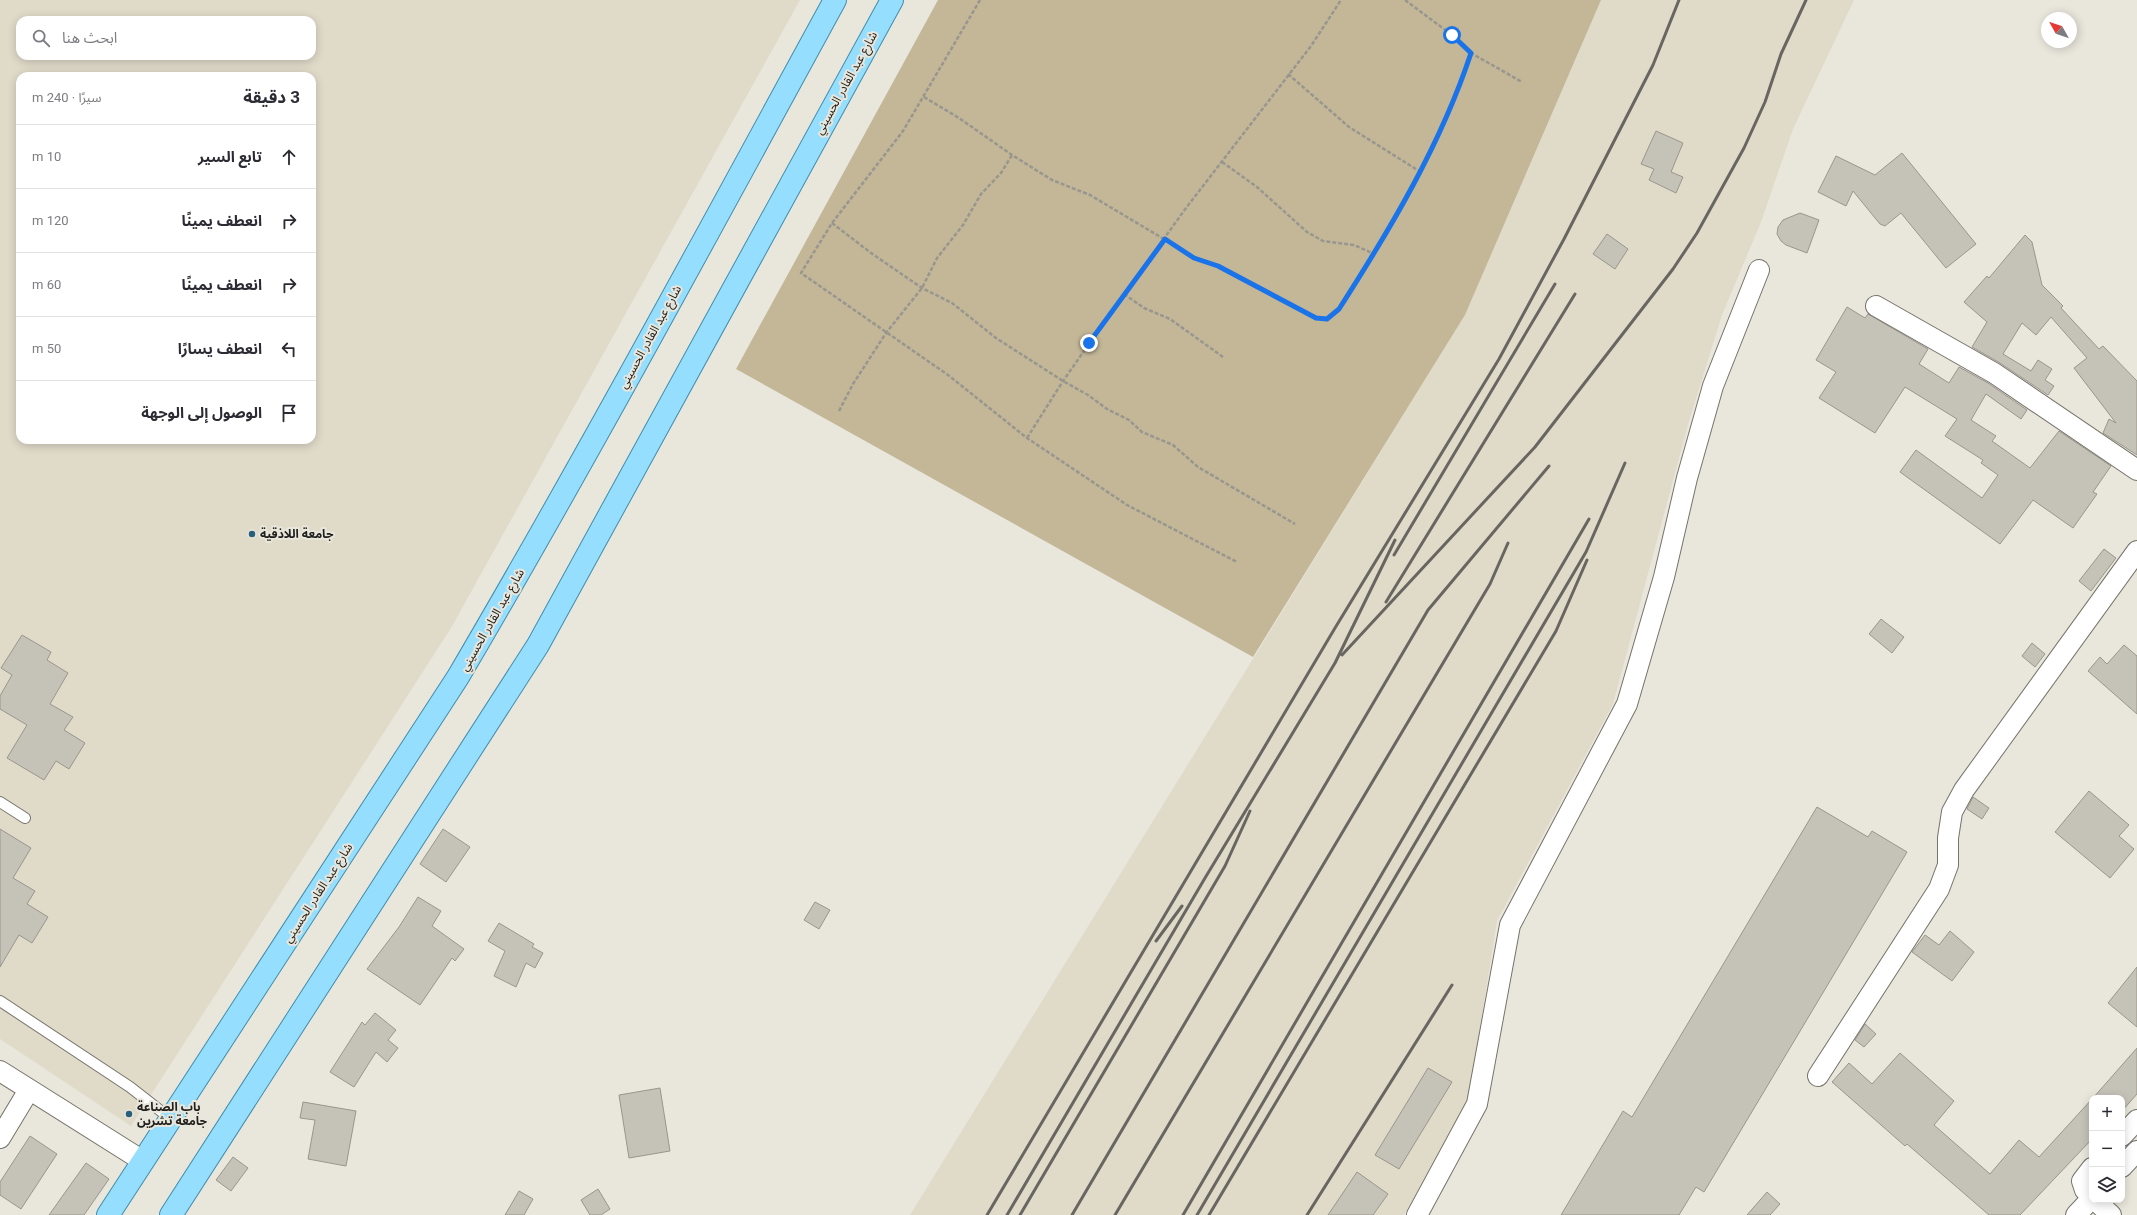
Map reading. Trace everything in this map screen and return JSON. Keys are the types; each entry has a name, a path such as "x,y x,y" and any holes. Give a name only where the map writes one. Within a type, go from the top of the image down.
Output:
{"main road":[{"name":"شارع عبد القادر الحسيني","path":"108,1215 172,1119 458,677 512,584 684,276 835,0"},
{"name":"شارع عبد القادر الحسيني","path":"171,1215 538,645 892,0"}],"street":[{"path":"1417,1215 1477,1104 1510,925 1627,704 1664,577 1687,478 1713,386 1759,270"},
{"path":"1876,306 1994,373 2137,470"},
{"path":"1818,1076 1939,889 1948,865 1948,838 1952,812 1964,790 2137,551"},
{"path":"0,1071 143,1162"},
{"path":"0,1138 30,1090"},
{"path":"2125,1133 2137,1120"},
{"path":"2125,1164 2137,1151"},
{"path":"2089,1172 2082,1181 2085,1190 2089,1195"},
{"path":"2076,1215 2089,1201"},
{"path":"2098,1203 2111,1215"}],"lane":[{"path":"0,802 25,818"},
{"path":"0,1001 130,1087 172,1119"}],"path":[{"path":"980,0 903,131 832,223 801,273 831,292 886,333 948,375 1027,438 1128,505 1237,562"},
{"path":"1027,438 1063,381 1124,294 1288,74 1311,46 1341,0"},
{"path":"1404,0 1452,35 1471,53 1522,82"},
{"path":"924,97 959,118 1012,155 1052,180 1090,195 1165,239 1194,258 1218,266 1316,318 1327,319 1339,309 1372,253 1395,218 1445,123 1471,53"},
{"path":"1288,74 1349,127 1419,171"},
{"path":"839,412 853,384 886,333 922,288 937,258 963,224 981,194 1001,174 1012,155"},
{"path":"1222,162 1257,186 1307,232 1323,241 1354,246 1372,253"},
{"path":"832,223 871,253 922,288 952,304 996,338 1063,381 1088,395 1107,410 1129,420 1142,432 1173,445 1198,467 1296,524"},
{"path":"1124,294 1144,308 1170,319 1223,357"}],"shaded area":[{"name":"جامعة اللاذقية","path":"0,0 800,0 451,628 131,1126 0,1039"},
{"path":"938,0 1601,0 1465,315 1253,657 736,369"},
{"path":"1601,0 1854,0 1793,129 1761,222 1722,315 1689,421 1613,704 1497,921 1469,1097 1404,1215 910,1215 1465,315"}],"building":[{"path":"1656,131 1683,143 1671,172 1683,177 1676,193 1649,180 1654,169 1641,164"},
{"path":"1902,153 1976,244 1946,268 1901,213 1885,226 1880,224 1853,191 1846,206 1818,192 1836,156 1875,175"},
{"path":"1800,213 1819,220 1807,253 1786,245 1781,241 1777,234 1778,227 1783,220"},
{"path":"1607,234 1628,249 1615,269 1593,254"},
{"path":"2025,235 2032,242 2042,285 2063,306 2061,308 2099,349 2103,346 2137,381 2137,455 2103,433 2109,419 2116,423 2074,368 2087,358 2051,317 2036,335 2022,323 2003,354 2031,371 2038,360 2052,369 2045,380 2054,386 2048,395 2000,363 1972,347 1987,322 1964,302 1987,276 1989,278"},
{"path":"1847,307 1865,318 1868,314 1928,349 1919,364 1949,383 1959,367 1988,383 2027,410 2021,419 1986,394 1971,420 1996,436 1992,441 2030,468 2059,431 2111,466 2093,492 2097,494 2073,528 2033,500 2000,544 1900,472 1916,450 1982,498 1998,475 1981,463 1983,460 1945,436 1957,419 1905,387 1875,433 1819,398 1836,372 1816,360"},
{"path":"2104,549 2116,558 2091,591 2079,581"},
{"path":"1881,619 1904,637 1892,653 1869,634"},
{"path":"22,635 51,652 47,660 68,673 50,704 73,717 64,730 85,743 69,769 56,761 44,780 7,758 27,725 0,709 0,696 12,675 1,668"},
{"path":"2032,643 2045,654 2035,667 2022,656"},
{"path":"2124,645 2137,656 2137,714 2088,671 2100,657 2107,664"},
{"path":"2089,791 2129,825 2119,836 2134,849 2110,878 2055,832"},
{"path":"1973,797 1989,808 1982,819 1967,809"},
{"path":"1817,807 1868,837 1872,831 1907,852 1704,1192 1696,1187 1679,1215 1561,1215 1623,1111 1632,1117"},
{"path":"0,829 31,848 13,878 35,891 27,904 48,917 32,943 19,935 0,967"},
{"path":"443,829 470,847 446,882 420,864"},
{"path":"418,897 441,911 432,926 464,949 455,961 452,958 420,1005 367,969 399,927"},
{"path":"815,902 830,910 819,929 804,920"},
{"path":"499,923 534,944 532,947 543,953 535,968 526,963 516,987 494,976 505,951 488,941"},
{"path":"1950,931 1974,952 1952,981 1912,952 1925,935 1939,945"},
{"path":"2137,967 2137,1027 2108,1003"},
{"path":"375,1013 396,1030 388,1040 398,1048 387,1062 376,1052 354,1087 330,1072 362,1022 365,1025"},
{"path":"1865,1024 1876,1034 1864,1047 1855,1040"},
{"path":"2137,1048 2137,1094 2125,1108 2125,1095 2096,1095"},
{"path":"1900,1053 1954,1101 1934,1125 1990,1174 2019,1140 2039,1157 2089,1102 2089,1142 2020,1215 1989,1215 1907,1144 1905,1146 1832,1082 1849,1063 1872,1084"},
{"path":"1428,1068 1452,1082 1399,1169 1375,1155"},
{"path":"660,1088 670,1151 629,1158 619,1095"},
{"path":"303,1102 356,1111 346,1166 308,1159 315,1120 300,1118"},
{"path":"30,1136 57,1154 21,1209 0,1195 0,1182"},
{"path":"233,1157 248,1168 231,1191 216,1180"},
{"path":"86,1163 109,1179 84,1215 49,1215"},
{"path":"1357,1172 1388,1194 1373,1215 1328,1215"},
{"path":"598,1189 610,1209 601,1215 590,1215 581,1200"},
{"path":"519,1191 533,1199 524,1215 505,1215"},
{"path":"1767,1192 1780,1204 1770,1215 1747,1215"}],"railway":[{"path":"987,1215 1335,628 1499,359 1564,239 1653,65 1679,0"},
{"path":"1342,655 1535,447 1673,269 1697,233 1744,148 1765,102 1781,54 1806,0"},
{"path":"1394,555 1555,284"},
{"path":"1386,602 1575,294"},
{"path":"1197,1215 1586,552 1625,463"},
{"path":"1072,1215 1428,610 1549,466"},
{"path":"1183,1215 1589,519"},
{"path":"1007,1215 1205,878 1335,663 1395,540"},
{"path":"1115,1215 1490,584 1508,543"},
{"path":"1209,1215 1556,631 1587,560"},
{"path":"1020,1215 1225,866 1250,811"},
{"path":"1156,941 1182,906"},
{"path":"1307,1215 1452,985"}],"place":[{"name":"جامعة اللاذقية","path":"252,534"},
{"name":"باب الصناعة جامعة تشرين","path":"129,1114"}],"route":[{"path":"1089,343 1165,239 1194,258 1218,266 1251,285 1316,318 1327,319 1339,309 1372,253 1395,218 1445,123 1471,53 1452,35"}]}
